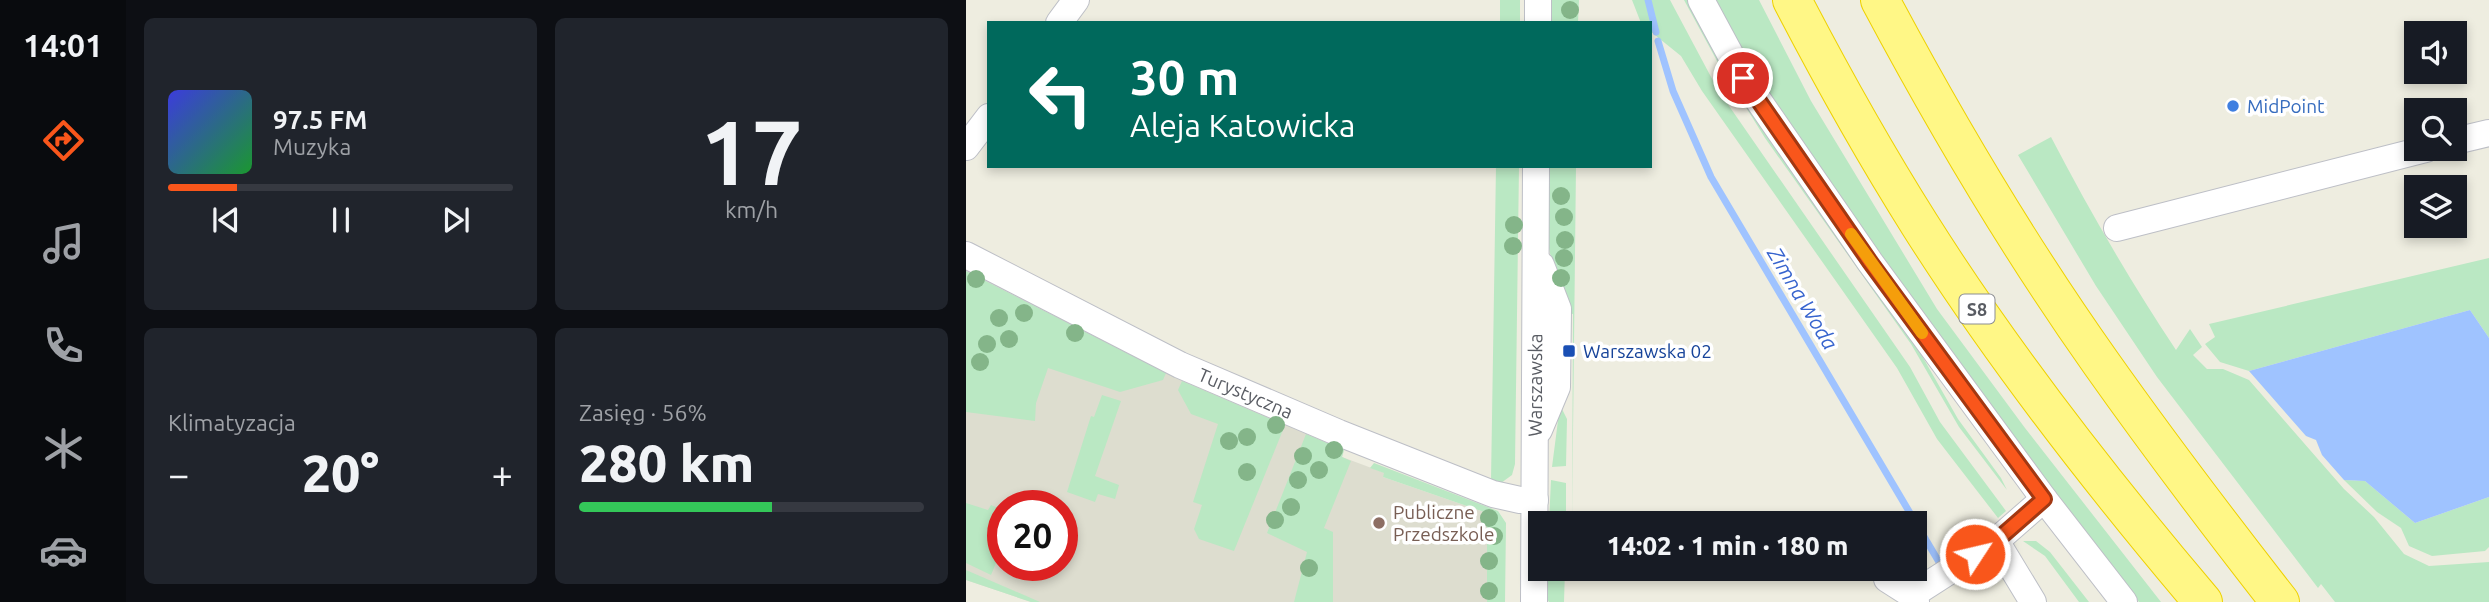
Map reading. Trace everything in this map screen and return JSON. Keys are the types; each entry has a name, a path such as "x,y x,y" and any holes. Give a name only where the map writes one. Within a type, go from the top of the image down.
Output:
{"highway":[{"name":"S8","path":"1792,0 1825,64 1877,153 1952,272 2055,416 2148,537 2203,602"},
{"path":"1880,0 2017,235 2100,362 2203,503 2280,602"}],"street":[{"path":"1060,21 1076,0"},
{"path":"1538,0 1538,21"},
{"path":"1701,0 1743,78 1870,262 2044,499 2124,602"},
{"path":"966,147 987,120"},
{"path":"2467,138 2489,132"},
{"path":"2117,228 2404,155"},
{"name":"Warszawska","path":"1534,602 1536,168"},
{"name":"Turystyczna","path":"966,255 1180,365 1298,416 1493,494 1520,500 1535,500"},
{"path":"1890,581 1914,598 1996,541 2044,499"},
{"path":"1996,541 2033,602"}],"shaded area":[{"path":"966,271 1174,377 1344,450 1342,457 1385,473 1383,477 1487,513 1487,602 1031,602 966,580"}],"green space":[{"path":"1500,0 1520,0 1520,21 1500,21"},
{"path":"1548,0 1579,0 1578,21 1548,21"},
{"path":"1632,0 1670,0 1718,90 1910,367 1940,422 2006,511 1998,518 1937,439 1897,368 1702,91 1681,56 1652,33 1652,21 1640,21"},
{"path":"1684,0 1688,0 1917,347 1958,419 2007,490 1959,427 1911,344 1765,138 1717,61"},
{"path":"1713,0 1759,0 1811,101 1937,309 2025,428 2161,602 2139,602 2020,451 1804,148 1740,50"},
{"path":"2051,137 2110,245 2176,350 2190,329 2202,347 2193,355 2207,369 2223,369 2249,380 2344,489 2374,517 2404,554 2429,566 2489,562 2489,602 2335,602 2321,584 2318,588 2157,377 2096,286 2018,155"},
{"path":"1496,168 1519,168 1515,464 1512,475 1501,483 1491,481"},
{"path":"1576,168 1572,511 1573,314 1563,313 1545,230 1548,169"},
{"path":"2489,258 2489,338 2470,310 2249,371 2220,362 2205,344 2215,337 2209,324"},
{"path":"966,271 1166,373 1163,380 1120,392 1048,368 1036,403 1035,421 966,412"},
{"path":"1182,381 1285,425 1234,551 1199,539 1194,529 1202,505 1193,502 1218,424 1191,414 1178,390"},
{"path":"1102,395 1121,401 1095,476 1119,485 1115,499 1098,494 1095,502 1078,496 1078,490 1068,490 1091,416 1094,417"},
{"path":"1560,405 1567,419 1566,466 1552,467"},
{"path":"1306,434 1344,450 1342,457 1351,461 1324,528 1333,532 1333,602 1294,602 1307,552 1267,533"},
{"path":"1374,463 1498,511 1506,523 1505,602 1487,602 1487,513 1383,477 1384,473 1370,468"},
{"path":"1551,480 1566,483 1566,511 1550,511"},
{"path":"2344,480 2365,481 2415,523 2489,497 2489,547 2485,551 2432,556 2409,546 2401,528 2377,512"},
{"path":"966,503 987,510 987,573 966,563"},
{"path":"2023,541 2036,541 2050,552 2089,602 2079,602 2045,556"},
{"path":"966,570 1040,602 1031,602 966,580"},
{"path":"1548,581 1565,581 1564,602 1549,602"}],"water":[{"path":"2470,310 2489,338 2489,497 2415,523 2365,481 2344,480 2322,455 2316,440 2306,436 2249,371"}],"waterway":[{"name":"Zimna Woda","path":"1648,0 1656,32"},
{"name":"Zimna Woda","path":"1658,41 1673,91 1711,177 1939,562"}],"slow traffic":[{"path":"1851,234 1922,333"}],"place":[{"name":"MidPoint","path":"2233,106"},
{"name":"Warszawska 02","path":"1569,351"},
{"name":"Publiczne Przedszkole","path":"1379,523"}],"route":[{"path":"1743,78 1870,262 2044,499 1996,541 1975,554"}]}
